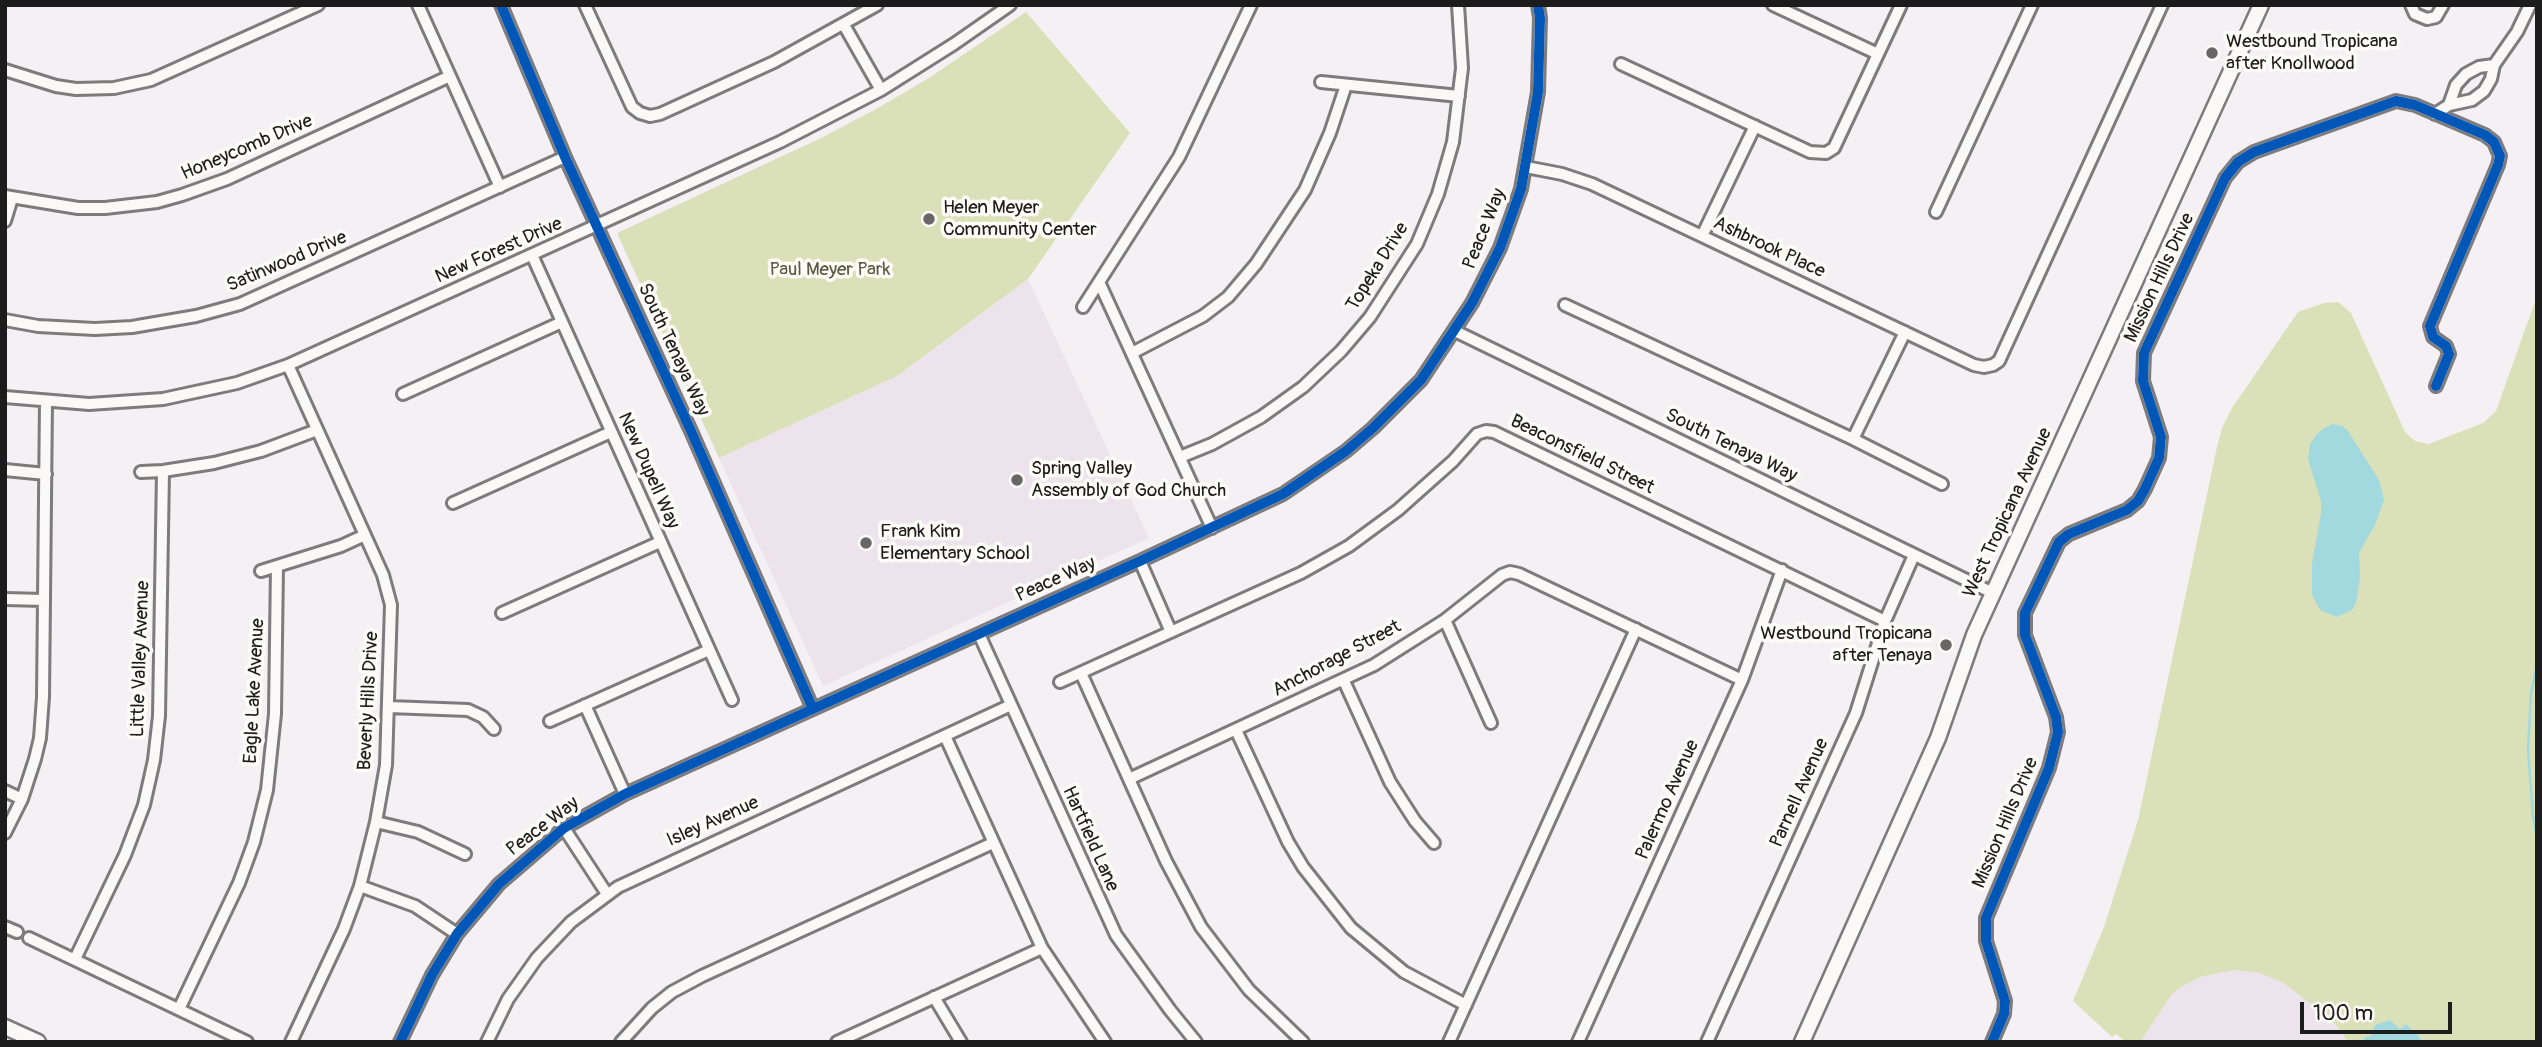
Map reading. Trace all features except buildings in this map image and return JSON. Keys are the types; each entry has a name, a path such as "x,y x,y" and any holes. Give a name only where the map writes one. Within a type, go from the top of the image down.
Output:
{"main road":[{"name":"West Tropicana Avenue","path":"1802,1042 1938,738 1974,635 2261,5"},
{"path":"5,1027 38,1042"}],"street":[{"path":"5,69 56,86 76,89 114,88 151,80 318,5"},
{"path":"418,5 500,187"},
{"name":"South Tenaya Way","path":"501,5 565,157 691,431 813,709"},
{"path":"585,5 632,107 650,116 660,114 774,62 877,5"},
{"name":"New Forest Drive","path":"5,397 89,404 163,399 237,383 288,365 780,142 881,90 1010,5"},
{"path":"1083,307 1179,157 1251,5"},
{"name":"Topeka Drive","path":"1180,457 1212,444 1261,417 1303,387 1341,351 1370,317 1417,244 1438,194 1452,142 1462,68 1458,5"},
{"name":"Peace Way","path":"400,1042 432,975 457,934 499,884 564,828 625,794 979,635 1283,494 1346,452 1373,428 1420,380 1455,331 1500,248 1521,189 1538,92 1538,5"},
{"path":"1773,5 1878,54"},
{"path":"1621,64 1810,152 1826,153 1834,148 1901,5"},
{"path":"1937,212 2032,5"},
{"name":"Ashbrook Place","path":"1526,167 1562,174 1592,184 1974,365 1993,365 1999,361 2162,5"},
{"path":"2412,5 2415,14 2427,19 2436,17 2443,5"},
{"path":"2435,114 2449,105 2465,103 2479,96 2488,85 2494,65 2517,32 2529,5"},
{"path":"844,25 881,90"},
{"path":"2449,105 2456,85 2466,74 2479,67 2494,65"},
{"name":"Honeycomb Drive","path":"8,197 78,208 157,202 227,179 450,76"},
{"path":"1321,82 1459,96"},
{"path":"1132,353 1203,316 1228,297 1256,264 1305,190 1330,132 1346,85"},
{"name":"Mission Hills Drive","path":"1992,1042 2002,1021 2005,1001 1986,941 1986,918 2049,768 2058,732 2056,716 2025,635 2025,613 2059,542 2069,534 2127,510 2145,489 2158,458 2161,437 2143,381 2144,353 2225,178 2238,162 2254,152 2388,103 2409,103 2490,138 2497,146 2500,156 2498,165 2431,321 2430,330 2433,337 2446,346 2449,354 2436,386"},
{"path":"1702,236 1755,126"},
{"name":"Satinwood Drive","path":"5,320 38,326 95,329 132,327 196,316 240,304 565,157"},
{"path":"5,221 8,197"},
{"name":"New Dupell Way","path":"532,256 732,700"},
{"path":"1099,282 1212,528"},
{"path":"1565,305 1853,439 1942,484"},
{"path":"403,394 562,322"},
{"name":"South Tenaya Way","path":"1455,331 1993,593"},
{"path":"1853,439 1905,332"},
{"name":"Beverly Hills Drive","path":"288,365 383,575 391,605 386,765 376,821 360,886 344,929 291,1042"},
{"path":"5,833 22,799 36,759 40,738 46,401"},
{"path":"141,471 163,471 214,463 261,451 317,430"},
{"name":"Beaconsfield Street","path":"1059,682 1301,573 1349,545 1398,510 1453,461 1477,434 1486,431 1494,432 1885,621"},
{"path":"453,503 611,432"},
{"path":"5,470 46,474"},
{"name":"Little Valley Avenue","path":"75,959 125,855 144,805 154,760 159,716 163,471"},
{"path":"261,571 365,536"},
{"path":"502,613 660,541"},
{"name":"Parnell Avenue","path":"1707,1042 1856,713 1885,621 1914,555"},
{"path":"1140,561 1171,632"},
{"name":"Eagle Lake Avenue","path":"179,1009 239,883 254,842 267,790 275,714 277,566"},
{"name":"Palermo Avenue","path":"1578,1042 1742,680 1783,570"},
{"name":"Anchorage Street","path":"1129,779 1344,681 1445,620 1502,575 1510,572 1742,680"},
{"path":"5,599 44,600"},
{"path":"1445,620 1491,723"},
{"path":"1449,1042 1636,629"},
{"name":"Hartfield Lane","path":"979,635 1116,935 1196,1042"},
{"path":"550,721 709,650"},
{"path":"1081,673 1166,861 1201,927 1249,990 1303,1042"},
{"path":"1344,681 1390,782 1415,821 1434,843"},
{"path":"585,705 625,794"},
{"name":"Isley Avenue","path":"487,1042 512,992 537,958 571,922 607,894 645,872 1011,705"},
{"path":"389,707 468,710 483,717 494,729"},
{"path":"1236,730 1288,842 1303,867 1351,928 1404,972 1466,1005"},
{"path":"945,736 1042,948 1105,1042"},
{"path":"5,791 22,799"},
{"path":"376,821 418,832 465,854"},
{"path":"564,828 607,894"},
{"path":"621,1042 652,1008 694,980 993,843"},
{"path":"360,886 415,906 457,934"},
{"path":"5,927 17,932"},
{"path":"29,937 247,1042"},
{"path":"836,1042 1042,948"},
{"path":"934,997 961,1042"}],"shaded area":[{"name":"Frank Kim Elementary School","path":"1028,279 1149,538 823,686 719,458 897,376"},
{"path":"2234,970 2259,973 2282,982 2332,1020 2348,1042 2140,1042 2172,994 2181,987 2200,977"}],"green space":[{"name":"Paul Meyer Park","path":"1026,12 1130,133 1028,279 897,376 719,458 617,233 821,138 876,109 929,78"},
{"path":"2537,296 2537,1042 2348,1042 2332,1020 2282,982 2259,973 2234,970 2200,977 2181,987 2172,994 2140,1042 2126,1042 2116,1034 2112,1037 2073,1001 2104,927 2138,820 2217,447 2222,428 2232,408 2298,312 2324,303 2338,302 2351,313 2405,432 2415,441 2429,444 2483,423 2496,411"}],"water":[{"path":"2333,424 2348,431 2379,480 2384,500 2375,525 2359,553 2360,577 2356,603 2352,610 2337,617 2320,610 2312,595 2312,563 2321,501 2308,459 2310,444 2316,435"},
{"path":"2390,1020 2400,1029 2406,1024 2424,1042 2363,1042 2365,1037 2371,1036 2375,1025"}],"waterway":[{"path":"2537,508 2537,526"},
{"path":"2537,664 2531,693 2528,750 2537,836"}],"cycle path":[{"path":"501,5 565,157 691,431 813,709"},
{"path":"400,1042 432,975 457,934 499,884 564,828 625,794 1283,494 1346,451 1373,428 1421,380 1472,303 1500,248 1521,189 1538,92 1538,5"},
{"path":"1992,1042 2004,1014 2005,1001 1986,941 1986,918 2049,768 2058,732 2056,717 2025,635 2025,613 2059,542 2069,534 2127,510 2138,501 2145,489 2159,458 2161,437 2143,381 2144,353 2225,178 2238,162 2254,152 2396,101 2415,105 2485,135 2494,142 2500,156 2498,165 2430,326 2433,337 2446,346 2449,354 2436,386"}],"place":[{"name":"Westbound Tropicana after Knollwood","path":"2212,53"},
{"name":"Helen Meyer Community Center","path":"929,219"},
{"name":"Spring Valley Assembly of God Church","path":"1017,480"},
{"name":"Frank Kim Elementary School","path":"866,543"},
{"name":"Westbound Tropicana after Tenaya","path":"1946,645"}]}
